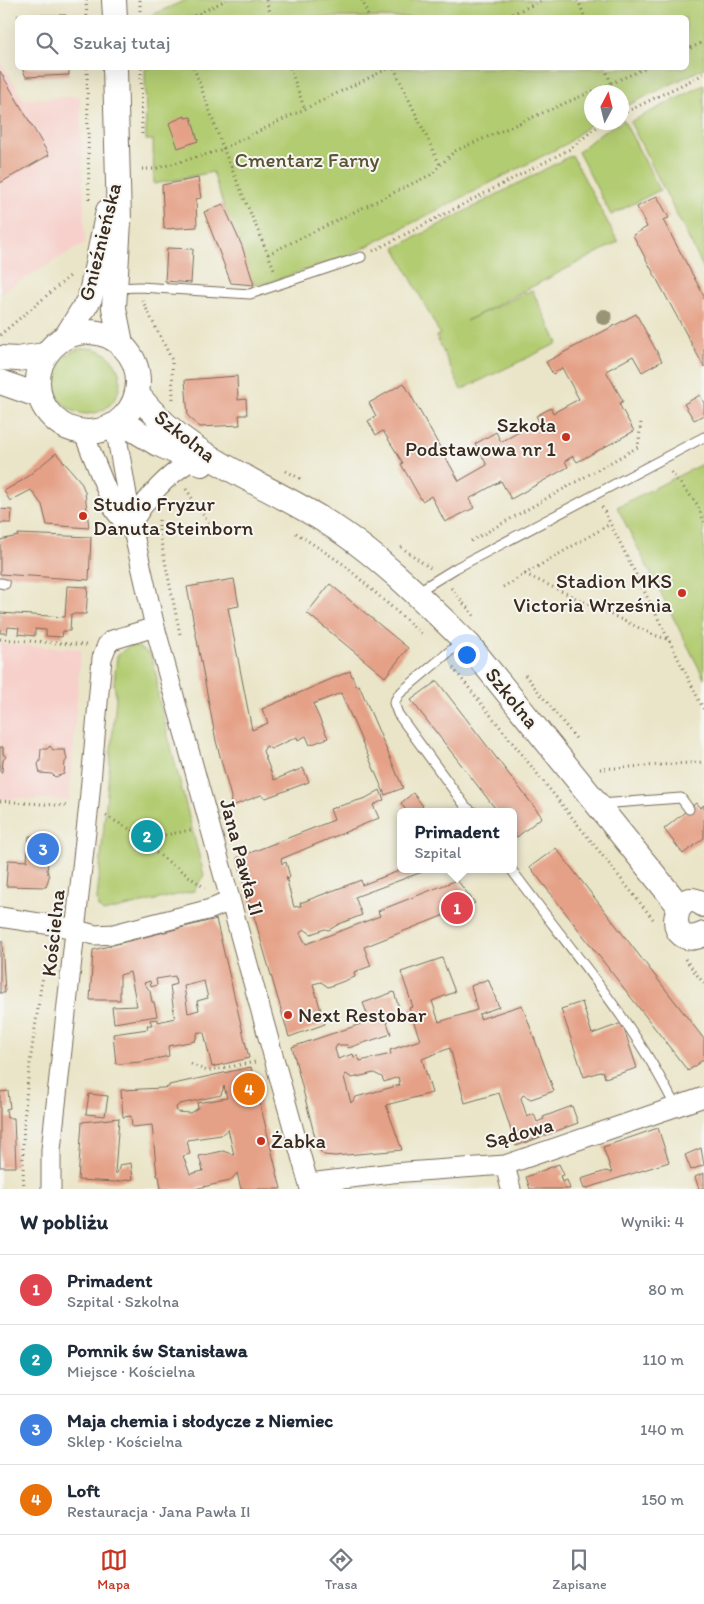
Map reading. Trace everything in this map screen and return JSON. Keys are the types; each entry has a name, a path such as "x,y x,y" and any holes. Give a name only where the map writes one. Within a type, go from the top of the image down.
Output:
{"street":[{"path":"114,0 115,15"},
{"name":"Gnieźnieńska","path":"115,70 116,173 119,221 114,308 121,343"},
{"name":"Gnieźnieńska","path":"66,336 90,298 116,173"},
{"path":"80,332 109,335 121,343 137,366 139,380 138,394 118,424 94,432 83,432 68,428 55,420 46,409 40,396 37,382 39,368 54,344 66,336 80,332"},
{"path":"0,358 18,359 46,355"},
{"path":"0,382 40,396"},
{"name":"Szkolna","path":"138,394 168,427 237,475 330,524 397,577 415,594 463,640 680,907"},
{"name":"Szkolna","path":"118,424 191,461 237,475"},
{"name":"Jana Pawła II","path":"118,424 121,468 155,627 310,1186"},
{"name":"Jana Pawła II","path":"83,432 116,511 134,528"},
{"name":"Szkolna","path":"134,528 147,498 159,484 191,461"},
{"name":"Kościelna","path":"51,1189 51,1150 76,930 104,651 107,645 117,638 155,627"},
{"path":"0,917 95,935 114,934 211,909 230,901"},
{"path":"704,906 693,901 680,907 675,921 677,928 689,937 704,935"},
{"name":"Sądowa","path":"310,1186 392,1172 505,1165 676,1108 704,1096"},
{"path":"505,1165 511,1189"}],"lane":[{"path":"115,288 140,287 250,294 361,257"},
{"path":"415,594 448,573 704,437"},
{"path":"463,640 399,694 394,703 404,722 467,808"},
{"path":"597,804 681,798 689,808"},
{"path":"514,873 636,1035 657,1068 676,1108"}],"path":[{"path":"86,0 87,15"},
{"path":"140,0 140,15"},
{"path":"196,15 226,0"},
{"path":"266,0 271,15"},
{"path":"362,0 368,15"},
{"path":"510,15 544,0"},
{"path":"578,0 584,15"},
{"path":"689,49 704,42"},
{"path":"88,70 89,201"},
{"path":"141,70 142,142"},
{"path":"195,70 224,148 276,273"},
{"path":"291,70 305,110"},
{"path":"142,169 154,169 224,148 385,70"},
{"path":"395,70 440,165"},
{"path":"606,70 611,83"},
{"path":"268,254 430,175 455,151 641,70"},
{"path":"629,111 704,74"},
{"path":"361,257 570,149 593,130"},
{"path":"142,160 142,178"},
{"path":"0,335 76,272"},
{"path":"140,287 143,304 172,360 173,400"},
{"path":"466,543 638,447 641,422"},
{"path":"661,460 697,504 704,522"},
{"path":"278,467 303,480"},
{"path":"182,485 210,525"},
{"path":"595,495 704,710"},
{"path":"158,513 159,532 180,636"},
{"path":"504,587 610,524"},
{"path":"288,527 343,564 435,645 657,924"},
{"path":"398,545 429,566"},
{"path":"525,574 654,635 668,639"},
{"path":"452,589 480,623"},
{"path":"0,639 89,645"},
{"path":"520,669 583,748"},
{"path":"595,763 601,771 704,762"},
{"path":"0,801 77,806"},
{"path":"102,814 135,832"},
{"path":"160,836 157,826 151,822 142,822 135,832 137,841 205,888"},
{"path":"147,847 155,844 160,836 194,829"},
{"path":"24,1189 21,1148 25,1101 42,986 47,962 52,954"},
{"path":"681,954 704,984"},
{"path":"191,1064 208,1071 275,1056"}],"shaded area":[{"path":"0,61 24,100 80,96 85,243 0,293"},
{"path":"0,644 81,649 69,800 0,798"}],"green space":[{"name":"Cmentarz Farny","path":"186,0 704,0 704,68 629,105 629,85 584,85 584,129 566,144 350,255 270,282 254,285 223,204 213,172 154,184 153,140 146,140 145,70 689,70 689,15 152,15"},
{"path":"704,85 704,269 630,122"},
{"path":"606,130 629,130 660,190 611,215 578,152"},
{"path":"572,155 618,242 466,321 532,290 558,343 461,390 436,336 440,334 395,248"},
{"path":"87,348 100,351 110,358 117,368 120,381 117,394 110,404 100,411 87,414 74,411 64,404 57,394 54,381 57,368 64,358 74,351"},
{"name":"Stadion MKS Victoria Września","path":"704,463 704,678 617,507"},
{"path":"129,646 137,646 151,655 157,679 158,697 204,875 194,891 103,912 98,907 97,899 116,698 114,683 117,656"}],"building":[{"path":"23,70 69,70 69,75 26,77"},
{"path":"0,71 49,155 0,183"},
{"path":"185,116 185,118 191,117 198,141 178,148 169,123"},
{"path":"198,178 201,198 196,199 197,227 164,229 162,185"},
{"path":"657,196 669,218 663,220 704,296 704,367 633,235 647,227 637,207"},
{"path":"223,204 242,246 254,285 231,283 204,212"},
{"path":"167,248 193,249 191,283 165,281"},
{"path":"636,314 662,361 642,372 633,356 606,371 623,401 619,404 634,431 577,462 573,456 565,461 568,467 511,499 501,481 469,499 474,508 445,522 431,496 422,501 401,464 403,463 383,431 376,435 368,421 376,416 369,403 404,383 459,481 487,465 475,444 496,432 501,442 539,421 536,416 551,408 553,413 579,399 562,368 553,374 546,362"},
{"path":"237,376 238,400 246,399 247,415 239,415 240,425 200,427 188,416 185,380"},
{"path":"700,395 704,403 704,415 694,420 684,404"},
{"path":"56,453 81,482 85,492 89,528 47,525 42,505 31,490 10,501 4,491 23,480"},
{"path":"0,509 12,510 11,523 0,523"},
{"path":"18,534 91,537 89,580 0,574 0,540 18,536"},
{"path":"234,579 239,606 228,608 252,730 268,723 262,709 350,671 356,686 359,685 403,788 385,795 341,693 313,704 328,738 310,745 306,736 298,740 297,737 271,749 266,746 263,751 274,780 303,768 309,782 266,798 261,795 230,807 231,797 216,741 187,587"},
{"path":"330,584 408,648 385,677 307,613"},
{"path":"67,586 88,587 86,614 71,614 70,631 63,631 62,637 46,636 46,630 35,629 35,636 18,634 19,628 8,627 7,633 0,633 0,613 65,617"},
{"path":"437,681 542,817 517,837 517,808 495,808 411,700"},
{"path":"50,746 53,750 65,750 67,760 65,762 64,774 55,777 52,774 40,773 38,764 41,749 47,749"},
{"path":"0,747 3,747 3,754 6,757 3,760 2,772 0,772"},
{"path":"380,790 384,800 373,805 379,818 281,859 282,864 286,862 290,877 288,879 286,877 294,907 301,906 300,903 361,880 362,885 397,872 419,873 355,897 362,915 329,930 325,929 311,934 304,929 300,933 306,944 380,916 378,911 457,880 475,903 364,947 371,966 354,972 355,977 328,987 321,982 313,984 325,1024 289,1037 237,858 334,820 330,809 366,798"},
{"path":"413,793 423,806 421,808 404,808 401,803"},
{"path":"696,803 700,808 704,805 704,838 683,854 664,829"},
{"path":"29,836 49,837 50,848 47,870 49,877 46,887 6,886 8,860 27,861"},
{"path":"556,848 704,1039 704,1059 688,1071 530,867"},
{"path":"216,919 249,1058 212,1067 204,1033 198,1032 195,1041 168,1046 169,1056 141,1062 116,1064 113,1034 148,1029 147,1025 152,1025 150,1020 158,1019 158,1022 175,1018 170,986 176,984 175,976 156,979 157,985 151,987 150,981 144,983 150,991 157,1016 114,1023 112,1007 137,1006 130,972 120,975 120,1000 90,1000 93,950","holes":["204,981 208,998 197,1001 199,1010 188,1013 184,986"]},
{"path":"0,941 2,941 5,993 0,993"},
{"path":"442,958 455,992 432,1001 439,1022 477,1010 471,986 488,979 499,1007 479,1014 480,1019 522,1005 554,1091 531,1099 523,1095 521,1098 527,1117 534,1114 537,1122 544,1119 543,1117 572,1106 578,1123 516,1146 499,1093 465,1103 450,1048 422,1059 432,1093 386,1105 402,1150 335,1156 324,1155 318,1149 292,1047 370,1021 363,1003 394,992 400,1011 385,1016 391,1034 348,1048 347,1045 337,1045 335,1049 338,1059 353,1054 354,1057 358,1056 360,1061 391,1054 390,1050 420,1040 409,1008 413,1007 401,972","holes":["374,1073 382,1077 384,1082 398,1077 400,1085 356,1097 351,1103 344,1077 346,1074 352,1078"]},
{"path":"582,1002 592,1034 622,1023 637,1068 605,1078 603,1071 584,1077 561,1009"},
{"path":"251,1067 281,1189 241,1189 237,1173 230,1181 194,1189 161,1189 159,1176 157,1176 152,1125 132,1127 131,1116 123,1117 121,1090 163,1088 169,1087 169,1085","holes":["224,1086 227,1098 197,1103 198,1108 190,1113 177,1112 176,1107 180,1104 221,1095","228,1129 234,1155 223,1151 199,1156 203,1171 190,1174 183,1156 190,1154 187,1140 221,1135"]},
{"path":"8,1091 10,1108 6,1109 7,1118 14,1118 16,1167 0,1167 0,1092"},
{"path":"89,1094 108,1096 105,1116 86,1114"},
{"path":"119,1118 115,1173 117,1173 120,1165 131,1163 133,1179 115,1182 78,1180 82,1122"},
{"path":"658,1128 669,1162 584,1189 581,1179 606,1171 612,1173 603,1147"},
{"path":"701,1148 704,1165 691,1170 685,1155"},
{"path":"559,1164 564,1175 560,1176 562,1182 567,1180 570,1189 530,1189 526,1177"},
{"path":"704,1173 704,1187 699,1189 695,1177"}],"place":[{"name":"Szkoła Podstawowa nr 1","path":"566,437"},
{"name":"Studio Fryzur Danuta Steinborn","path":"83,516"},
{"name":"Stadion MKS Victoria Września","path":"682,593"},
{"name":"Pomnik św Stanisława","path":"147,836"},
{"name":"Maja chemia i słodycze z Niemiec","path":"43,849"},
{"name":"Primadent","path":"457,908"},
{"name":"Next Restobar","path":"288,1015"},
{"name":"Loft","path":"249,1089"},
{"name":"Żabka","path":"261,1141"}]}
